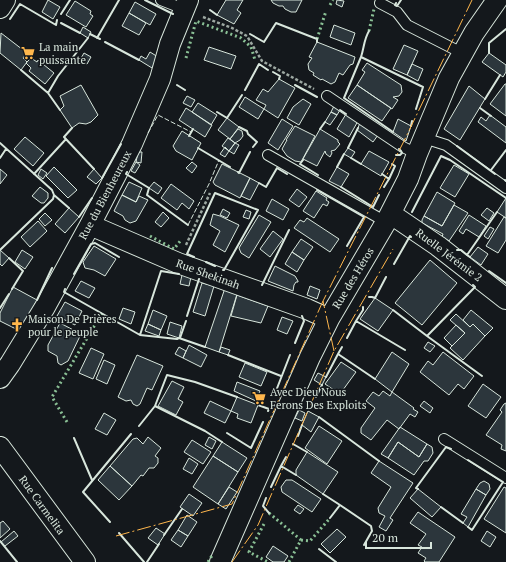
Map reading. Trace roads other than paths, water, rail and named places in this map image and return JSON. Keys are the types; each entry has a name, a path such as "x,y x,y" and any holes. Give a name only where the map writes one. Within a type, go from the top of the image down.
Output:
{"street":[{"path":"0,8 5,0"},
{"name":"Rue des Héros","path":"220,562 310,357 329,319 389,218 408,179 449,78 462,53 497,0"},
{"name":"Rue du Bienheureux","path":"0,378 44,307 90,225 132,144 160,79 170,44 186,5"},
{"name":"Ruelle Jérémie 2","path":"389,218 438,246 506,299"},
{"name":"Rue Shekinah","path":"90,225 178,264 301,306 329,319"},
{"name":"Rue Carmelita","path":"0,447 85,562"}],"lane":[{"path":"161,0 186,5"},
{"path":"380,3 396,12 407,25 462,53"},
{"path":"327,96 403,147 446,145 506,188"},
{"path":"268,155 389,218"},
{"path":"444,439 506,478"}],"place":[{"name":"La main puissante","path":"28,53"},
{"name":"Maison De Prières pour le peuple","path":"17,325"},
{"name":"Avec Dieu Nous Ferons Des Exploits","path":"259,398"}]}
